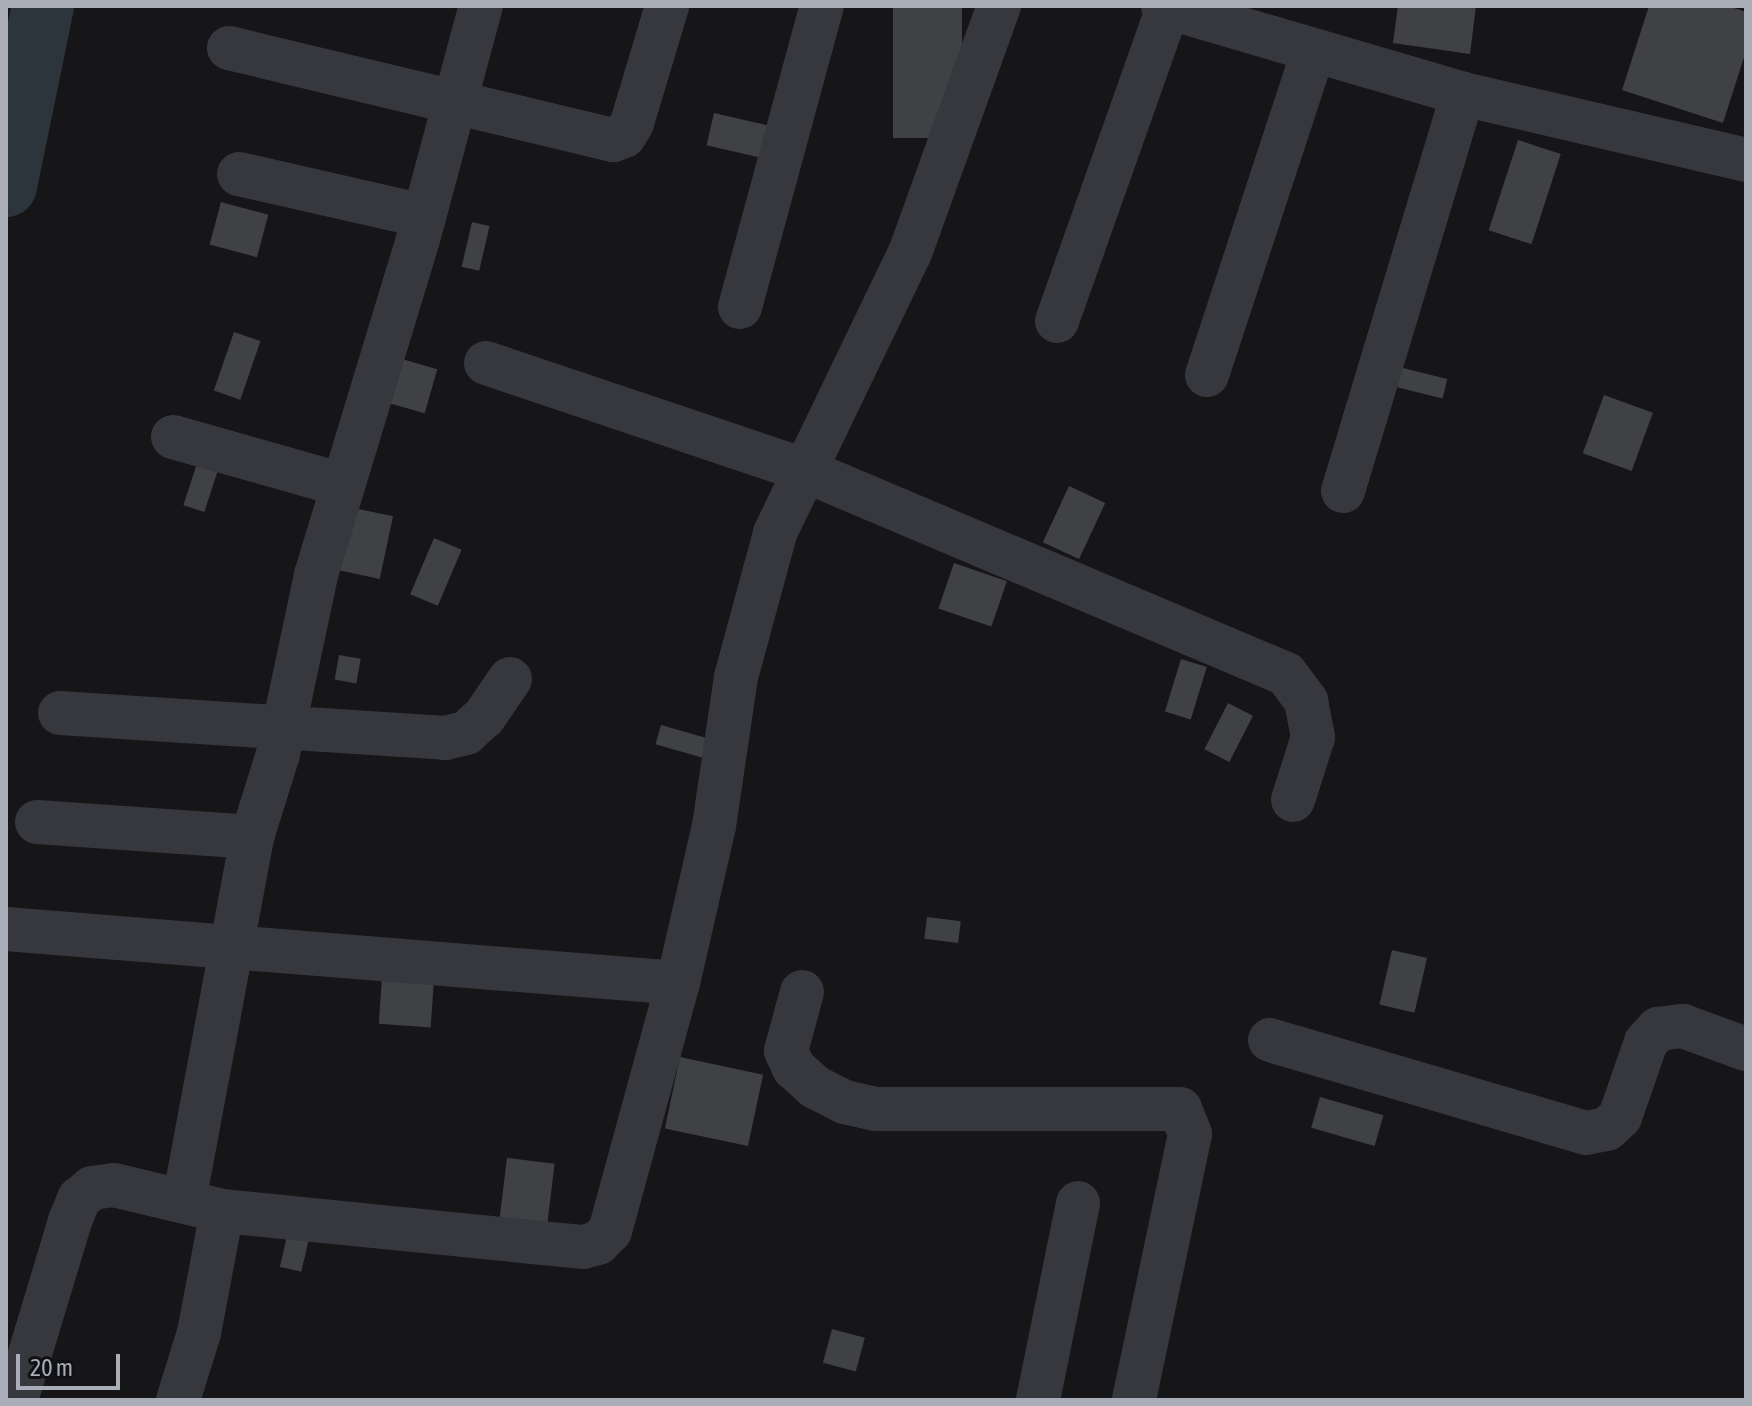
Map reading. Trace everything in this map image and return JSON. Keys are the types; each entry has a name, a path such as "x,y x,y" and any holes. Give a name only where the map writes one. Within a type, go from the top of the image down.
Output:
{"street":[{"path":"178,1400 199,1333 203,1206 230,950 252,837 284,728 316,575 424,216 481,6"},
{"path":"229,48 613,140 624,136 667,6"},
{"path":"740,307 822,6"},
{"path":"16,1400 79,1199 92,1188 114,1185 203,1206 583,1247 598,1243 610,1231 678,983 714,826 736,677 775,533 910,253 999,6"},
{"path":"1057,321 1166,7 1313,53 1463,94 1746,160"},
{"path":"1207,375 1313,53"},
{"path":"1343,491 1463,94"},
{"path":"239,174 424,216"},
{"path":"486,363 804,470 1286,674 1306,701 1313,737 1293,800"},
{"path":"173,437 343,485"},
{"path":"60,713 445,738 466,733 510,679"},
{"path":"37,822 252,837"},
{"path":"6,929 230,950 678,983"},
{"path":"802,992 786,1051 794,1068 815,1087 845,1102 875,1109 1180,1109 1190,1134 1134,1400"},
{"path":"1270,1040 1586,1133 1607,1129 1620,1117 1646,1042 1658,1029 1683,1026 1746,1049"},
{"path":"1038,1400 1078,1203"}],"building":[{"path":"893,6 962,6 962,138 893,138"},
{"path":"1398,6 1476,6 1470,54 1393,43"},
{"path":"1649,6 1728,6 1746,12 1746,51 1723,123 1622,90"},
{"path":"714,113 785,129 778,162 707,145"},
{"path":"1518,140 1561,154 1531,244 1489,230"},
{"path":"221,202 268,215 257,257 210,245"},
{"path":"472,222 490,226 479,271 462,267"},
{"path":"234,332 260,341 240,400 214,391"},
{"path":"395,357 437,369 425,413 382,401"},
{"path":"1395,366 1447,379 1443,398 1390,385"},
{"path":"1604,395 1653,413 1632,471 1583,453"},
{"path":"201,451 222,458 204,512 183,505"},
{"path":"1069,486 1105,503 1079,559 1043,542"},
{"path":"349,507 393,516 380,579 336,570"},
{"path":"434,538 462,550 438,606 410,594"},
{"path":"954,563 1007,581 991,627 938,608"},
{"path":"339,655 361,659 356,683 335,680"},
{"path":"1181,659 1207,667 1191,719 1165,712"},
{"path":"1228,703 1253,716 1229,762 1204,749"},
{"path":"661,725 719,742 713,761 655,744"},
{"path":"927,917 961,921 958,943 924,939"},
{"path":"1392,950 1427,958 1414,1013 1379,1005"},
{"path":"383,963 435,967 431,1027 379,1024"},
{"path":"680,1057 763,1075 748,1146 665,1128"},
{"path":"1320,1097 1383,1115 1375,1146 1311,1128"},
{"path":"507,1158 555,1164 547,1227 499,1222"},
{"path":"290,1223 311,1228 301,1272 280,1267"},
{"path":"832,1329 865,1338 856,1372 823,1363"}],"waterway":[{"path":"6,186 43,6"}]}
